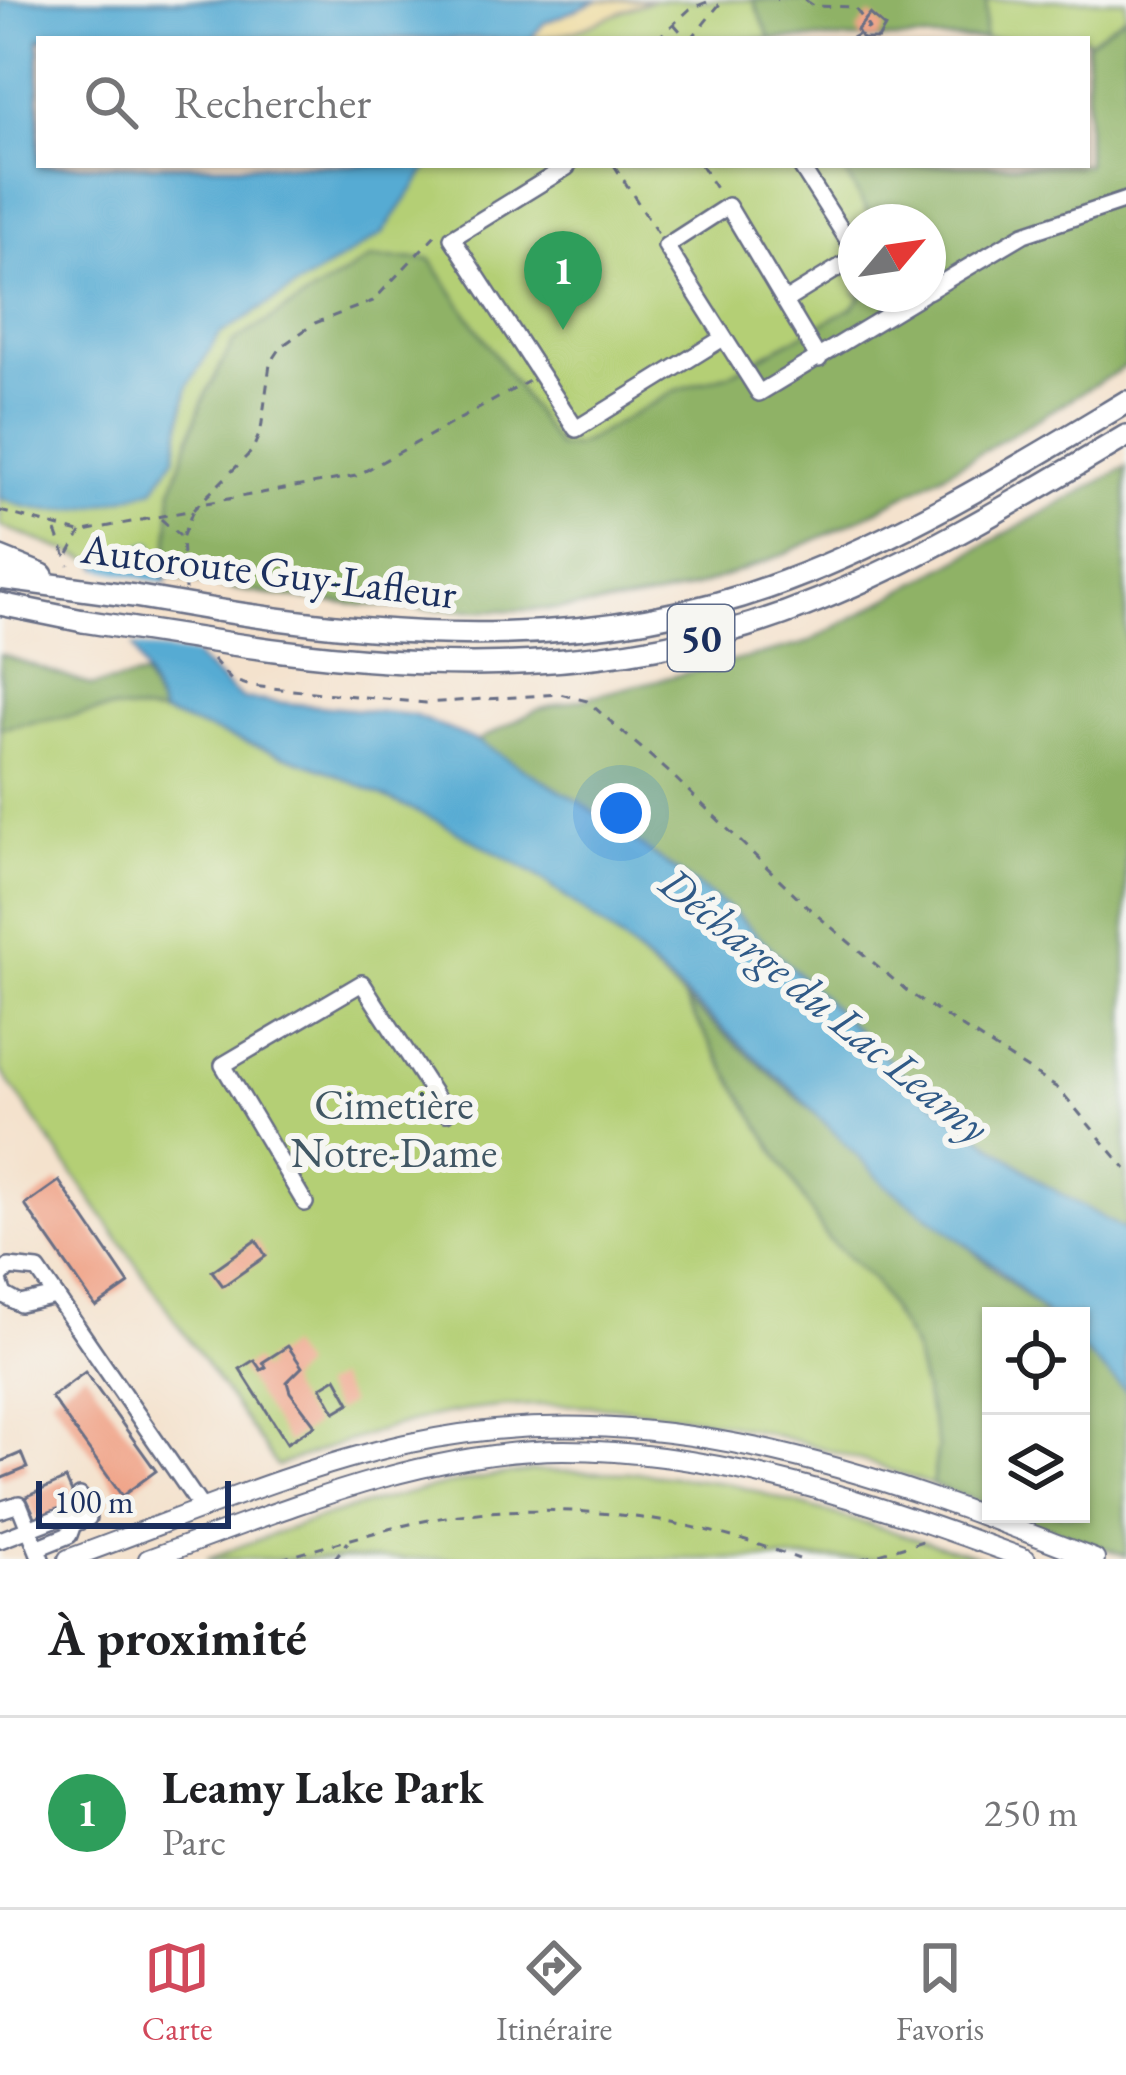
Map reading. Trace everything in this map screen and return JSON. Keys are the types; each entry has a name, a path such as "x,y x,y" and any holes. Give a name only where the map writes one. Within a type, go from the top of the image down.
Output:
{"highway":[{"name":"Autoroute Guy-Lafleur","path":"0,578 67,574 216,610 447,635 546,633 648,620 774,586 865,548 1126,402"},
{"name":"Autoroute Guy-Lafleur","path":"0,604 232,644 358,659 489,666 595,658 690,641 789,612 884,572 1126,436"},
{"path":"0,558 67,574"},
{"path":"0,616 83,621"}],"main road":[{"path":"68,1559 203,1510 436,1438 536,1424 640,1426 727,1438 975,1512 1095,1559"},
{"path":"148,1559 319,1497 447,1466 562,1450 692,1461 824,1490 1026,1559"}],"lane":[{"path":"565,168 452,238 576,428 723,338"},
{"path":"802,168 838,226"},
{"path":"946,280 1024,234 1126,200"},
{"path":"819,359 788,299 728,206 666,246 759,393 819,359 893,312"},
{"path":"788,299 838,267"},
{"path":"305,1204 223,1065 362,982 446,1114"},
{"path":"56,1296 20,1304 4,1295 0,1281 9,1267 32,1267 56,1296 203,1510"},
{"path":"436,1438 447,1466"},
{"path":"0,1510 19,1504 39,1553 88,1518 80,1496"},
{"path":"0,1540 60,1516 77,1522 92,1550"}],"path":[{"path":"660,36 672,23 712,0"},
{"path":"692,36 723,0"},
{"path":"805,0 814,6 855,7 869,28 855,36"},
{"path":"672,23 686,36"},
{"path":"616,168 666,246"},
{"path":"703,168 728,206"},
{"path":"0,512 81,532 161,519 204,503 258,440 270,364 277,352 315,323 373,302 438,232"},
{"path":"204,503 356,476 540,373"},
{"path":"188,603 182,538 193,510"},
{"path":"161,519 182,538"},
{"path":"55,529 68,556"},
{"path":"67,574 68,556 81,532"},
{"path":"209,652 226,676 251,686 426,703 560,694 587,701 912,995 1059,1089 1126,1168"},
{"path":"281,1559 456,1516 545,1511 724,1532 799,1559"},
{"path":"862,1559 946,1530"},
{"path":"334,1559 349,1540"}],"green space":[{"path":"0,0 1126,0 1126,366 918,488 810,542 698,586 578,607 433,609 287,597 166,575 151,543 96,562 0,526"},
{"path":"753,0 987,0 984,36 769,36"},
{"path":"1126,15 1126,366 971,458 810,542 698,586 578,607 507,610 359,605 166,575 172,489 201,404 233,342 371,258 430,259 558,447 577,446 677,390 729,374 844,312 946,312 946,204 863,204 843,168 1090,168 1090,41"},
{"path":"1126,467 1126,1231 1045,1185 926,1096 732,911 477,741 537,710 807,643"},
{"path":"0,654 92,686 144,676 163,714 112,709 0,728"},
{"name":"Cimetière Notre-Dame","path":"112,709 163,714 323,769 436,820 535,874 622,940 683,998 827,1238 874,1281 913,1347 938,1446 932,1485 761,1432 702,1419 582,1405 522,1405 439,1415 277,1466 0,1069 0,728"},
{"path":"683,998 1038,1307 982,1307 982,1503 932,1485 938,1446 913,1347 874,1281 827,1238"},
{"path":"1090,1357 1126,1391 1126,1556 1036,1523 1090,1523"},
{"path":"531,1471 642,1473 731,1484 986,1559 207,1559 366,1504"}],"sand":[{"path":"598,0 653,0 577,30 533,36 544,23"}],"water":[{"path":"0,0 598,0 544,23 533,36 36,36 36,168 428,168 382,234 220,334 188,385 175,457 154,489 77,509 39,509 0,498"},
{"name":"Décharge du Lac Leamy","path":"151,543 197,659 242,699 413,715 477,741 581,803 732,911 926,1096 1045,1185 1126,1231 1126,1391 1090,1357 1090,1307 1039,1307 997,1267 886,1185 793,1090 622,940 535,874 436,820 323,769 163,714 96,562"}],"pier":[{"path":"93,568 177,586 203,656 124,644"}],"building":[{"path":"870,14 885,27 880,36 860,36 857,30"},
{"path":"59,1181 129,1284 96,1307 25,1205"},
{"path":"256,1240 266,1256 223,1286 212,1271"},
{"path":"288,1346 302,1367 287,1382 290,1392 315,1425 287,1443 240,1369 254,1360 261,1370 266,1367 263,1362"},
{"path":"85,1372 156,1471 122,1496 51,1397"},
{"path":"336,1378 350,1403 335,1412 321,1387"},
{"path":"21,1453 27,1468 0,1479 0,1462"},
{"path":"66,1479 77,1504 37,1521 26,1497"}],"place":[{"name":"Leamy Lake Park","path":"563,330"}]}
